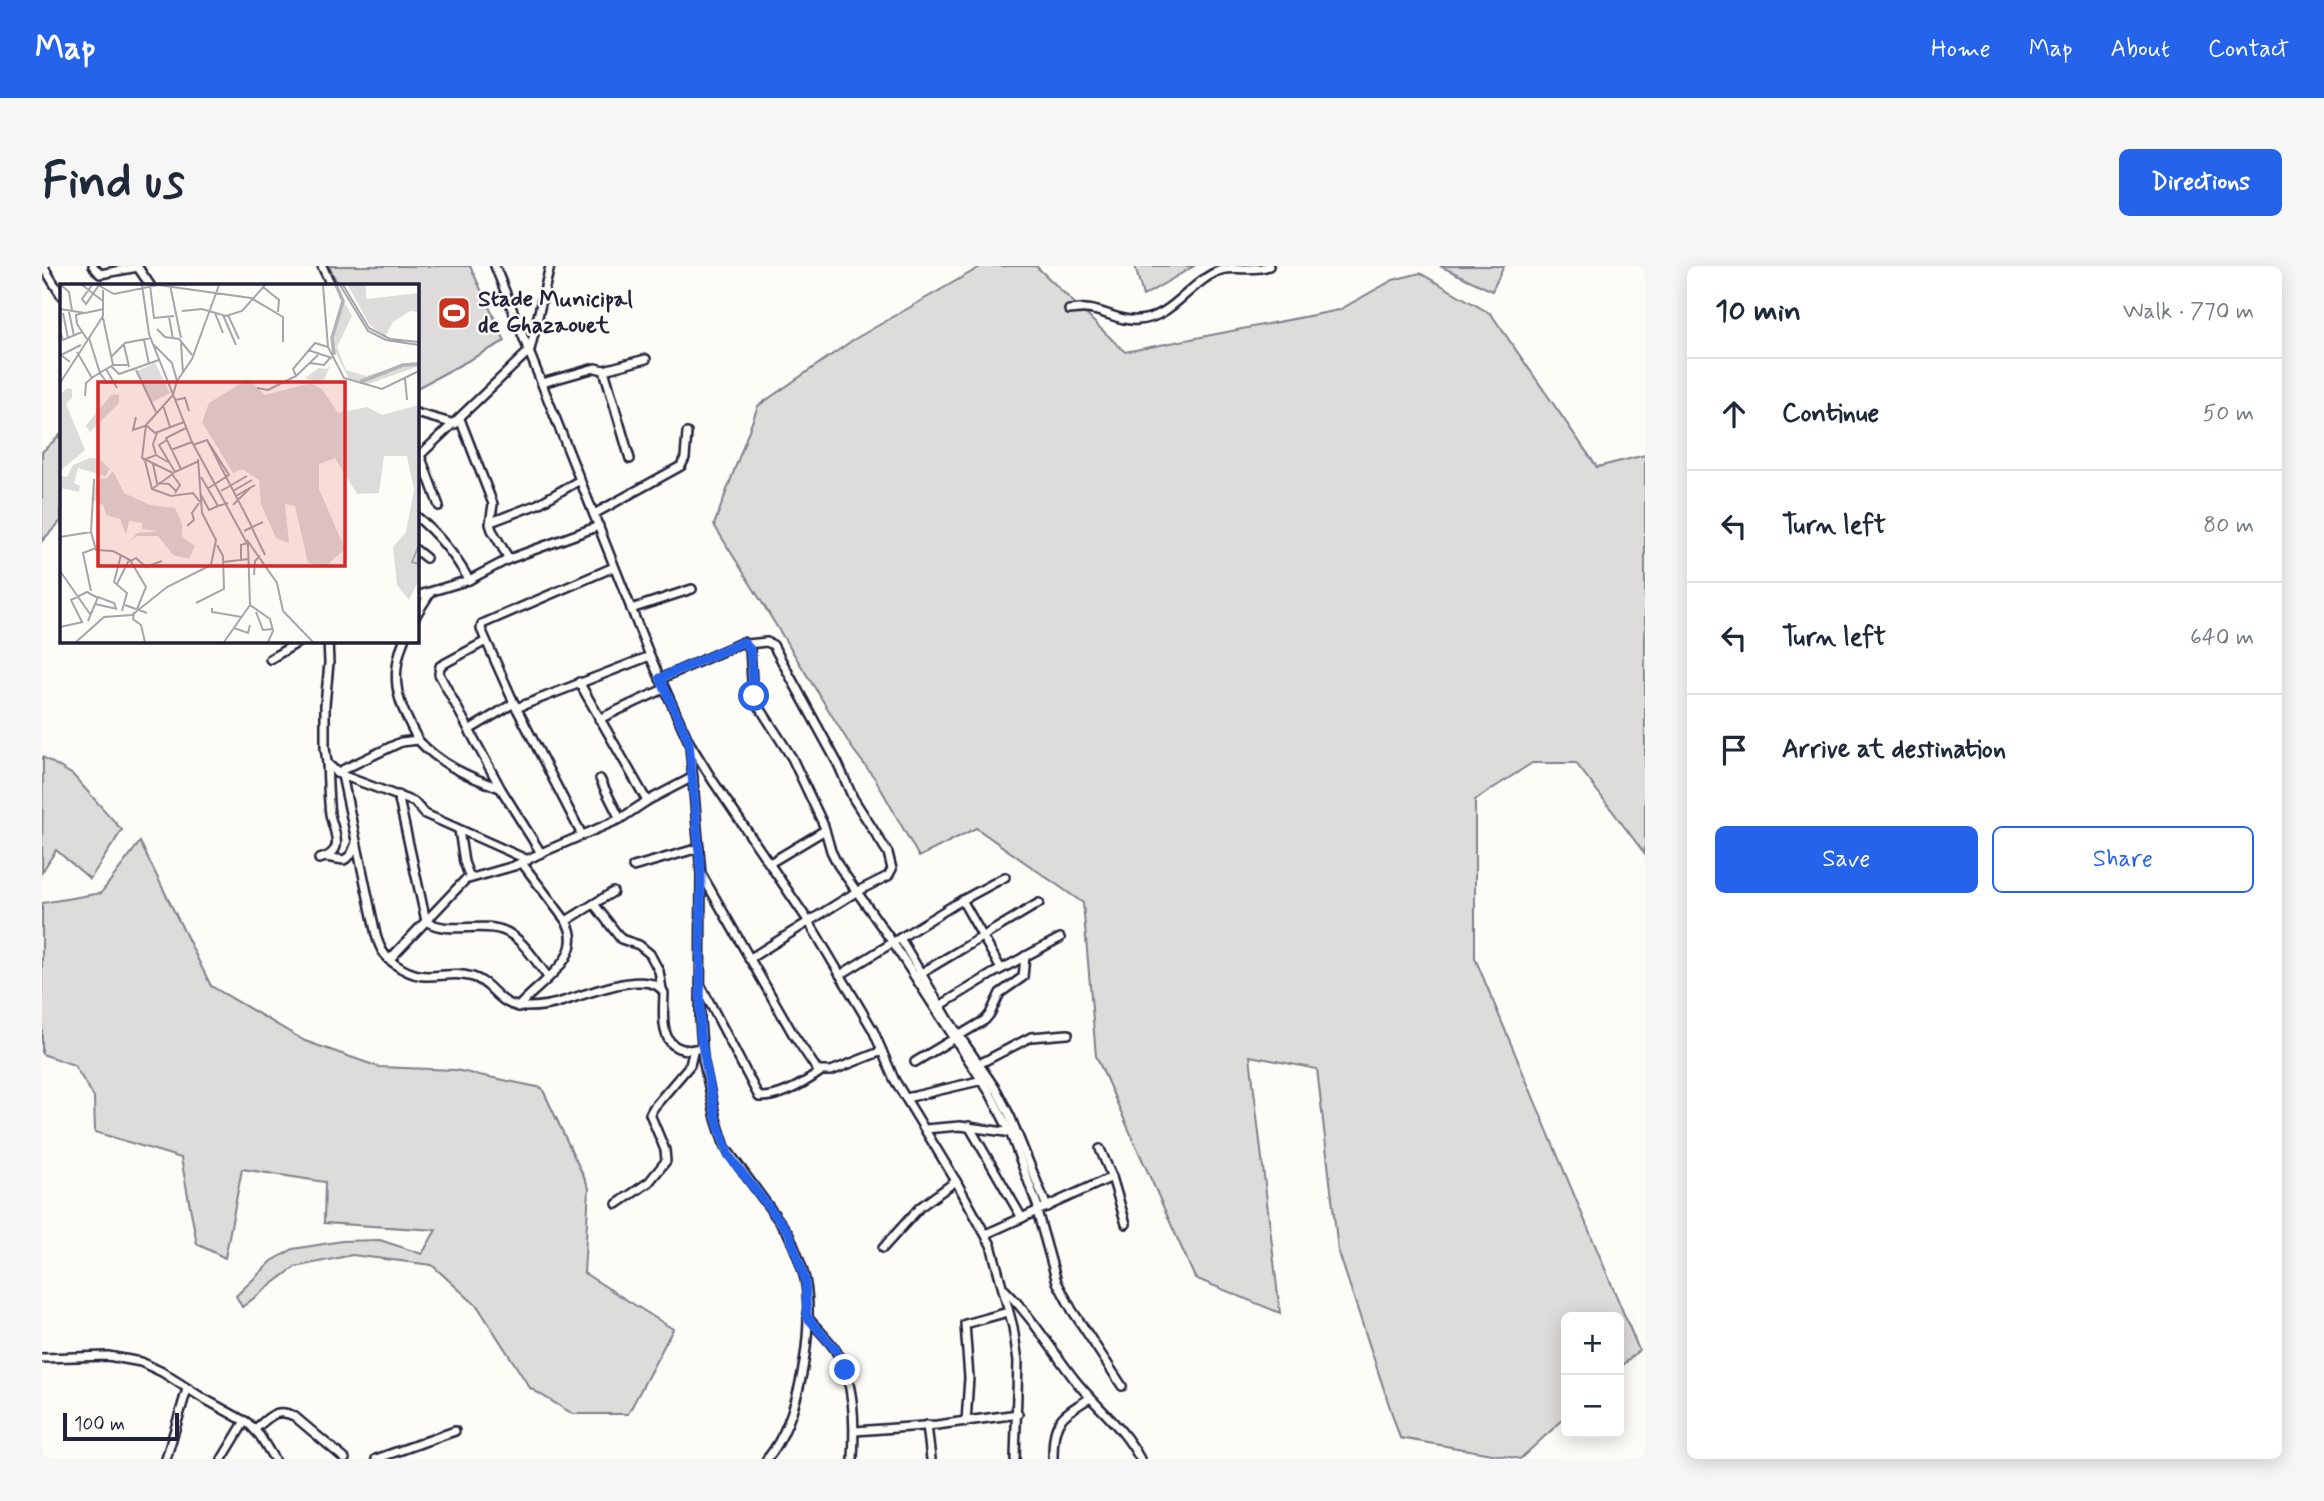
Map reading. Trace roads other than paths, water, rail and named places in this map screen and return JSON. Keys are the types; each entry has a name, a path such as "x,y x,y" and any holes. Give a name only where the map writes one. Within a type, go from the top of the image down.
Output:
{"street":[{"path":"43,266 60,293"},
{"path":"93,266 100,274 138,266 149,284"},
{"path":"322,266 331,284"},
{"path":"495,266 614,568 689,742 809,922 882,1051 894,1079 986,1234 1004,1290 1018,1361 1015,1459"},
{"path":"439,506 418,457 530,350 550,266"},
{"path":"1069,310 1086,309 1127,320 1142,320 1163,312 1206,278 1222,270 1269,266"},
{"path":"542,383 595,368 604,370 646,359"},
{"path":"604,370 629,459"},
{"path":"418,413 458,421"},
{"path":"458,421 493,504 492,530 509,559"},
{"path":"594,514 681,466 685,458 687,433"},
{"path":"491,522 538,504 580,480"},
{"path":"418,518 442,539 458,559 469,580"},
{"path":"418,596 469,580 509,559 599,526"},
{"path":"418,552 426,558"},
{"path":"582,835 515,706 481,629 482,624 614,568"},
{"path":"631,609 692,589"},
{"path":"418,612 430,593"},
{"path":"486,641 440,666 439,674 501,789 541,853"},
{"path":"270,659 299,642"},
{"path":"328,642 330,663 324,727 330,816 337,841 335,848 322,858 344,860 351,855 356,843"},
{"path":"403,642 396,661 396,688 418,740 436,759 478,781 501,789"},
{"path":"660,678 743,642 767,642 774,645 853,798 888,853 892,869 888,876 856,892 749,958"},
{"path":"747,644 750,649 754,696 792,758 838,865 896,941 985,1079 1014,1133 1041,1210 1056,1282 1122,1386"},
{"path":"469,730 515,706 650,656"},
{"path":"579,682 647,801"},
{"path":"599,719 664,689"},
{"path":"339,774 401,742 418,740"},
{"path":"689,742 701,874 698,1049 725,1147 782,1223 792,1240 805,1279 807,1317 803,1366 796,1400 773,1452 767,1459"},
{"path":"327,763 339,774 414,802 425,814 525,862 566,921 573,938 565,960 518,1006"},
{"path":"339,774 376,935 380,949 389,960 418,976 474,978 501,1000 518,1006 554,1004 617,985 648,984 662,989"},
{"path":"694,786 709,774"},
{"path":"389,960 470,877 525,862 620,819 647,801 693,777"},
{"path":"600,779 620,819"},
{"path":"398,795 426,921 433,926 503,930 514,936 548,977"},
{"path":"460,830 464,862 470,877"},
{"path":"770,863 825,830"},
{"path":"633,867 699,848"},
{"path":"701,874 808,1058 820,1072"},
{"path":"840,975 1005,877"},
{"path":"566,921 613,892"},
{"path":"962,901 1001,969"},
{"path":"918,976 981,935 1039,903"},
{"path":"594,904 621,939 639,945 650,954 659,971 664,993 666,1035 680,1049 698,1049"},
{"path":"937,1008 1001,969 1060,938"},
{"path":"915,1062 987,1018 1000,993 1022,979 1025,956"},
{"path":"701,985 759,1097 779,1094 820,1072 831,1071 882,1051"},
{"path":"700,1001 713,1008"},
{"path":"979,1064 1031,1037 1068,1034"},
{"path":"956,1037 979,1064 985,1079"},
{"path":"617,1204 649,1182 666,1160 665,1150 650,1114 690,1065 698,1049"},
{"path":"906,1098 985,1079"},
{"path":"925,1129 968,1126 1014,1133"},
{"path":"968,1126 1022,1218"},
{"path":"1100,1149 1112,1177 1126,1224"},
{"path":"986,1234 1112,1177"},
{"path":"883,1248 916,1211 956,1181"},
{"path":"1004,1290 1042,1333 1090,1398 1121,1429 1140,1459"},
{"path":"965,1422 969,1378 965,1324 1008,1312"},
{"path":"807,1317 836,1350 845,1370 855,1431 853,1459"},
{"path":"42,1358 97,1356 141,1362 245,1421 254,1429 274,1459"},
{"path":"166,1459 187,1389"},
{"path":"1053,1459 1054,1438 1061,1417 1090,1398"},
{"path":"254,1429 276,1413 285,1412 294,1416 345,1459"},
{"path":"855,1431 965,1422 1018,1414"},
{"path":"222,1459 245,1421"},
{"path":"927,1425 931,1459"},
{"path":"376,1459 455,1431"}],"place":[{"name":"Stade Municipal de Ghazaouet","path":"454,313"}]}
